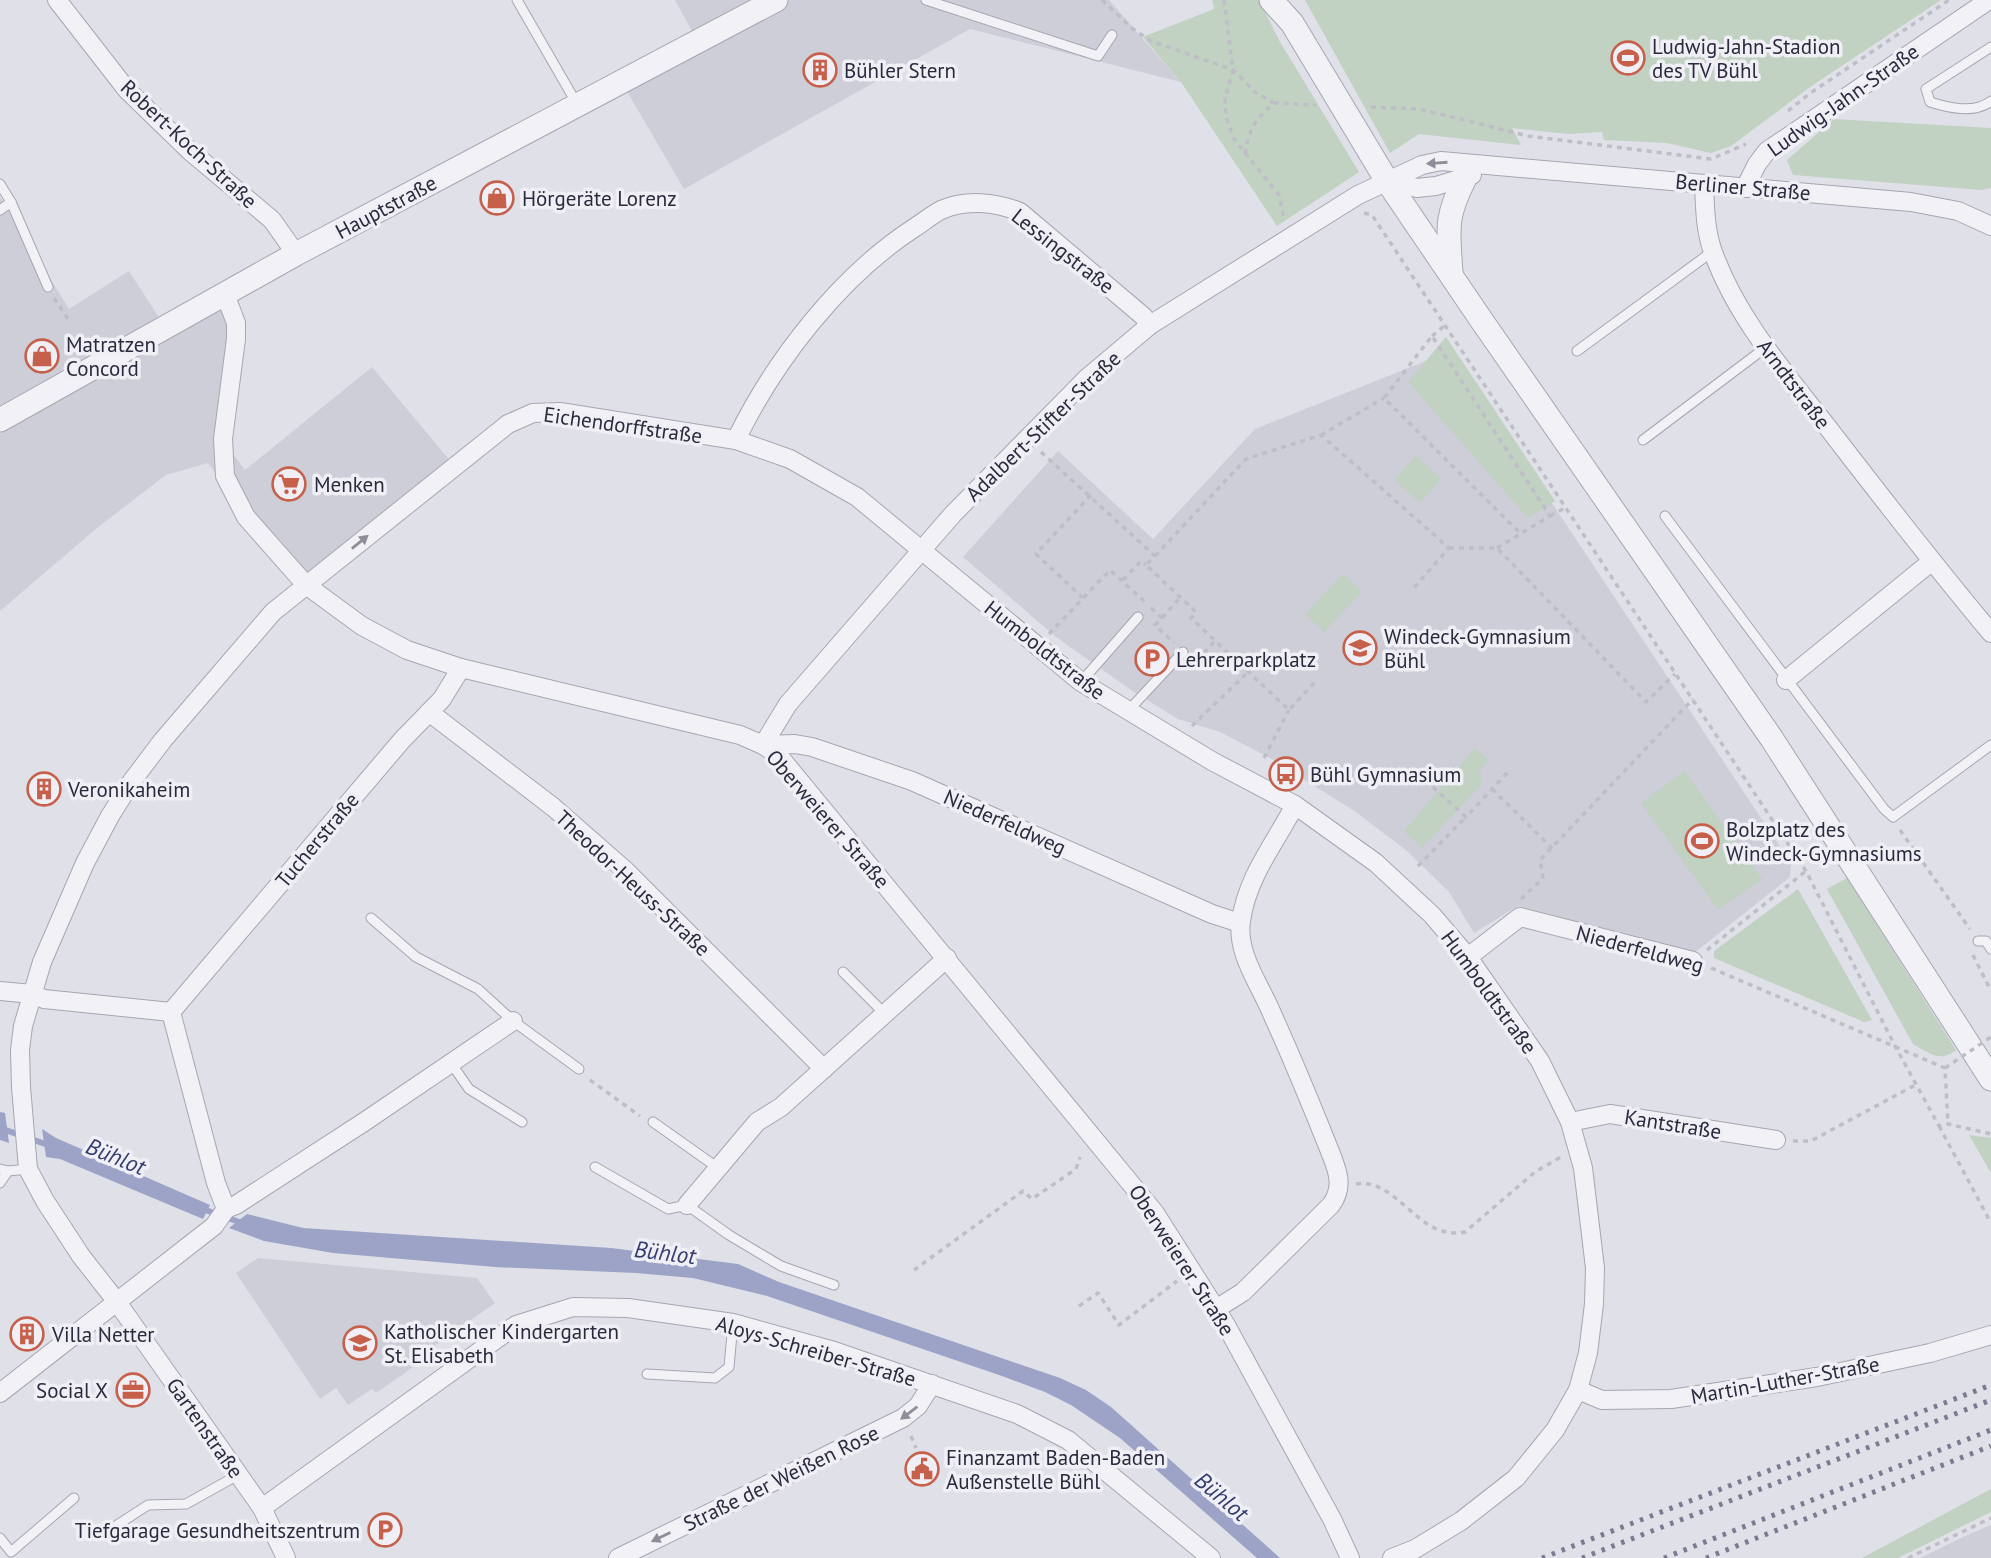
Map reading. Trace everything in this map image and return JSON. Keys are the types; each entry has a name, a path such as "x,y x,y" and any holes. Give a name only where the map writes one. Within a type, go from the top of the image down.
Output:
{"street":[{"name":"Robert-Koch-Straße","path":"57,0 127,90 190,151 272,220 296,254"},
{"name":"Hauptstraße","path":"0,420 296,254 776,0"},
{"path":"1271,0 1292,23 1387,181 1772,739 1991,1079"},
{"path":"1287,0 1292,23"},
{"name":"Ludwig-Jahn-Straße","path":"1745,188 1757,163 1767,151 1989,0"},
{"name":"Berliner Straße","path":"1387,181 1422,165 1441,161 1911,202 1958,211 1991,226"},
{"name":"Berliner Straße","path":"1387,181 1417,188 1465,178 1490,167"},
{"path":"1451,275 1448,226 1451,209 1465,178"},
{"name":"Adalbert-Stifter-Straße","path":"763,745 788,704 954,514 1086,379 1150,326 1358,195 1387,181"},
{"name":"Arndtstraße","path":"1704,184 1705,220 1713,251 1733,295 1765,348 1931,562 1991,633"},
{"name":"Lessingstraße","path":"736,440 749,414 819,313 893,241 940,211 959,205 1003,205 1020,212 1143,316 1150,326"},
{"name":"Oberweierer Straße","path":"225,294 236,323 223,439 225,476 246,517 306,585 383,639 407,650 461,668 737,734 763,745 779,756 1155,1213 1216,1309 1306,1471 1350,1558"},
{"name":"Eichendorffstraße","path":"32,994 42,962 85,863 132,780 163,740 273,612 508,424 533,413 560,412 736,440 790,459 858,497 922,552"},
{"name":"Humboldtstraße","path":"922,552 1081,682 1127,712 1295,806 1366,856 1400,884 1432,915 1468,957 1540,1061 1570,1122 1583,1168 1595,1268 1588,1353 1578,1390 1555,1430 1516,1478 1461,1521 1416,1549 1392,1558"},
{"path":"1786,680 1931,562"},
{"name":"Tucherstraße","path":"172,1012 402,740 442,699 461,668"},
{"name":"Theodor-Heuss-Straße","path":"429,712 561,814 626,871 824,1069"},
{"name":"Niederfeldweg","path":"763,745 795,744 812,747 912,780 1212,914 1240,923"},
{"path":"1216,1309 1243,1292 1331,1205 1340,1187 1337,1169 1329,1149 1272,1013 1249,967 1242,943 1240,923 1252,879 1295,806"},
{"path":"1468,957 1520,917"},
{"name":"Niederfeldweg","path":"1520,917 1693,961"},
{"path":"687,1205 757,1122 781,1107 947,958"},
{"path":"0,991 32,994 44,999 172,1012 228,1204"},
{"name":"Gartenstraße","path":"32,994 20,1050 23,1117 28,1161 45,1201 81,1256 117,1302 262,1508 286,1558"},
{"path":"2,1388 214,1226 228,1204 513,1021"},
{"name":"Kantstraße","path":"1570,1122 1610,1115 1776,1140"},
{"name":"Aloys-Schreiber-Straße","path":"262,1508 516,1325 573,1307 628,1308 733,1323 834,1351 1017,1414 1068,1440 1210,1558"},
{"name":"Martin-Luther-Straße","path":"1578,1390 1602,1400 1671,1399 1817,1377 1930,1353 1991,1335"},
{"name":"Straße der Weißen Rose","path":"618,1558 903,1418 918,1406 932,1384"}],"lane":[{"path":"517,0 578,106"},
{"path":"926,0 1098,57 1112,35"},
{"path":"1991,47 1926,89 1930,102 1951,108 1983,108 1991,101"},
{"path":"0,184 11,202 48,287"},
{"path":"0,210 11,202"},
{"path":"1577,351 1713,251"},
{"path":"1643,440 1765,348"},
{"path":"1665,516 1786,680 1884,809 1893,817 1991,745"},
{"path":"1081,682 1138,617"},
{"path":"1127,712 1183,652"},
{"path":"371,918 416,957 478,989 513,1021 579,1069"},
{"path":"1978,941 1986,941 1991,949"},
{"path":"843,972 884,1013"},
{"path":"451,1063 469,1089 522,1122"},
{"path":"653,1122 718,1168"},
{"path":"0,1182 4,1170 28,1161"},
{"path":"595,1167 668,1209 687,1205 729,1235 782,1266 834,1285"},
{"path":"647,1374 715,1378 729,1367 733,1323"},
{"path":"114,1527 148,1505 186,1504 238,1475"},
{"path":"0,1538 11,1552 74,1498"}],"path":[{"path":"1102,0 1133,29 1151,41 1233,70 1255,92 1274,103 1316,105"},
{"path":"1224,0 1233,70 1225,98 1226,117 1234,139 1279,195 1290,239"},
{"path":"1778,119 1809,94 1950,0"},
{"path":"1245,154 1249,131 1274,103"},
{"path":"1371,107 1420,109 1528,136 1711,159 1748,143"},
{"path":"1359,212 1372,215 1806,871 1895,1046 1991,1223"},
{"path":"48,287 68,319"},
{"path":"1146,565 1246,459 1321,435 1384,398 1432,336 1445,326"},
{"path":"1432,336 1550,516"},
{"path":"1384,398 1521,534"},
{"path":"1321,435 1449,548 1497,548 1565,508"},
{"path":"1026,438 1155,555"},
{"path":"1083,598 1036,554 1091,495"},
{"path":"1412,590 1449,548"},
{"path":"1497,548 1646,702 1675,674"},
{"path":"1122,581 1141,561 1196,612 1191,618 1289,710"},
{"path":"1037,646 1110,570 1162,618"},
{"path":"1180,598 1154,625 1194,663 1215,640"},
{"path":"1073,599 1077,604"},
{"path":"1192,726 1248,672"},
{"path":"1264,758 1289,710 1316,681"},
{"path":"1520,917 1518,902 1543,878 1540,860 1693,699"},
{"path":"1418,866 1508,772"},
{"path":"1433,787 1466,817"},
{"path":"1492,789 1552,848"},
{"path":"1893,817 1978,941 1973,955 1991,991"},
{"path":"1693,961 1806,871"},
{"name":"Niederfeldweg","path":"1693,961 1945,1068"},
{"path":"1948,1124 1945,1068 1991,1037"},
{"path":"579,1069 582,1075 646,1120 653,1122"},
{"path":"1776,1140 1811,1141 1917,1084"},
{"path":"1939,1126 1948,1124 1991,1134"},
{"path":"1340,1187 1362,1183 1376,1185 1432,1228 1451,1235 1465,1231 1535,1172 1577,1147"},
{"path":"914,1270 1023,1191 1032,1199 1076,1169 1080,1157"},
{"path":"1079,1306 1098,1293 1119,1325 1193,1270"},
{"path":"1908,1558 1991,1518"}],"shaded area":[{"path":"675,0 1109,0 1181,82 970,29 684,189 625,88 700,46"},
{"path":"0,197 69,309 129,271 169,333 239,294 229,449 245,470 372,367 452,463 300,585 208,463 166,475 97,528 0,611"},
{"name":"Windeck-Gymnasium Bühl","path":"1451,351 1791,863 1790,877 1693,954 1518,906 1474,933 1449,892 1407,851 1356,812 1270,758 1220,732 1178,719 1131,690 1056,637 963,557 1058,451 1153,539 1255,429"},
{"name":"Katholischer Kindergarten St. Elisabeth","path":"258,1258 477,1278 495,1303 417,1358 419,1363 376,1393 372,1389 348,1405 336,1388 320,1399 236,1273"},
{"path":"1991,1525 1991,1558 1920,1558 1965,1536"}],"green space":[{"path":"1212,0 1259,0 1280,42 1359,172 1277,226 1181,82 1143,37 1214,9"},
{"path":"1305,0 1941,0 1810,87 1731,146 1711,153 1667,143 1604,140 1602,132 1568,134 1512,128 1521,145 1419,134 1390,153"},
{"path":"1834,119 1991,128 1991,188 1982,190 1793,175 1787,160"},
{"path":"1446,337 1555,501 1528,518 1408,382"},
{"path":"1416,456 1441,479 1420,503 1394,480"},
{"path":"1343,574 1362,592 1324,632 1305,614"},
{"path":"1475,748 1488,760 1480,771 1482,784 1422,848 1404,831"},
{"name":"Bolzplatz des Windeck-Gymnasiums","path":"1685,771 1762,879 1718,910 1641,803"},
{"path":"1847,878 1956,1050 1950,1054 1935,1055 1913,1044 1827,889"},
{"path":"1798,889 1872,1020 1864,1022 1714,958 1714,951"},
{"path":"1969,1135 1991,1138 1991,1173"},
{"path":"1991,1489 1991,1512 1898,1558 1862,1558"}],"water":[{"path":"0,1112 5,1113 9,1143 0,1140"},
{"path":"42,1129 56,1138 210,1205 203,1219 60,1159 46,1157"},
{"path":"247,1214 303,1228 611,1248 738,1264 779,1282 1060,1378 1086,1390 1111,1407 1280,1558 1257,1558 1120,1438 1071,1405 1002,1376 767,1296 693,1278 495,1267 333,1253 264,1241 229,1228"}],"waterway":[{"name":"Bühlot","path":"0,1128 51,1146"},
{"name":"Bühlot","path":"200,1208 242,1223"}],"railway":[{"path":"1542,1558 1991,1385"},
{"path":"1582,1558 1991,1400"},
{"path":"1664,1558 1991,1430"},
{"path":"1706,1558 1991,1446"}],"place":[{"name":"Ludwig-Jahn-Stadion des TV Bühl","path":"1628,58"},
{"name":"Bühler Stern","path":"820,70"},
{"name":"Hörgeräte Lorenz","path":"497,198"},
{"name":"Matratzen Concord","path":"42,356"},
{"name":"Menken","path":"289,484"},
{"name":"Windeck-Gymnasium Bühl","path":"1360,648"},
{"name":"Lehrerparkplatz","path":"1152,659"},
{"name":"Bühl Gymnasium","path":"1286,774"},
{"name":"Veronikaheim","path":"44,789"},
{"name":"Bolzplatz des Windeck-Gymnasiums","path":"1702,841"},
{"name":"Villa Netter","path":"27,1334"},
{"name":"Katholischer Kindergarten St. Elisabeth","path":"360,1343"},
{"name":"Social X","path":"133,1390"},
{"name":"Finanzamt Baden-Baden Außenstelle Bühl","path":"922,1469"},
{"name":"Tiefgarage Gesundheitszentrum","path":"385,1530"}]}
